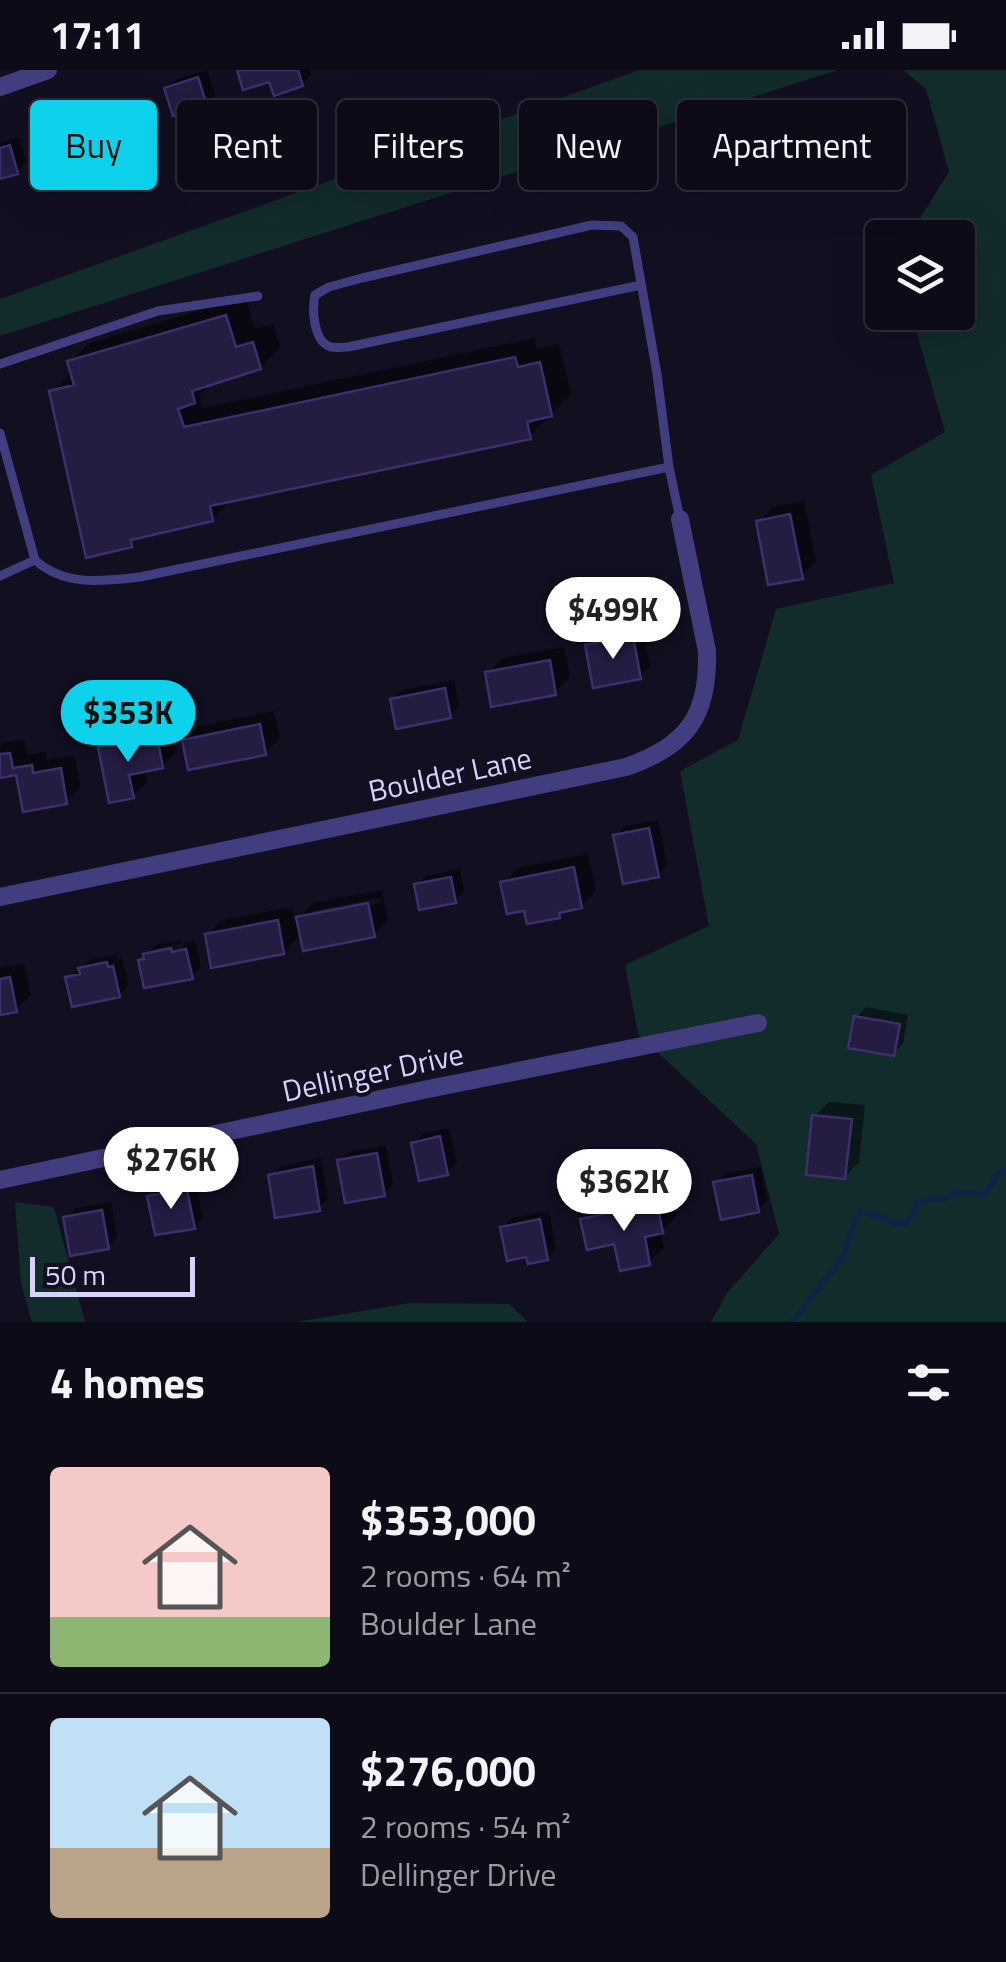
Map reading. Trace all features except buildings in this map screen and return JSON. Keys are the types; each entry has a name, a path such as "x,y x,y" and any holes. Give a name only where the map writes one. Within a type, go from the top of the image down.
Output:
{"street":[{"path":"0,87 48,70"},
{"name":"Boulder Lane","path":"0,897 626,767 652,758 670,747 688,728 699,713 707,683 708,651 680,518"},
{"name":"Dellinger Drive","path":"0,1180 758,1023"}],"lane":[{"path":"641,286 348,347 328,346 320,340 312,308 315,295 329,287 592,225 621,226 634,237 680,518"},
{"path":"0,364 158,311 258,296"},
{"path":"0,433 34,560 65,578 98,582 140,577 669,467"},
{"path":"0,576 34,560"}],"green space":[{"path":"639,70 838,70 743,100 677,100 677,121 657,127 657,100 555,100"},
{"path":"903,70 1006,70 1006,1322 711,1322 727,1293 779,1234 756,1144 638,1034 625,965 709,926 680,771 738,740 776,609 894,583 871,475 945,432 916,330 975,330 975,220 919,220 949,172 926,89"},
{"path":"519,113 519,171 499,178 499,120"},
{"path":"337,178 337,190 460,190 0,336 0,299 304,190 317,190 317,185"},
{"path":"15,1202 54,1207 85,1322 32,1322 21,1284"},
{"path":"410,1303 509,1304 528,1322 296,1322"}],"waterway":[{"path":"792,1322 843,1257 861,1212 906,1223 918,1203 929,1198 940,1200 959,1192 985,1194 1006,1167"}]}
